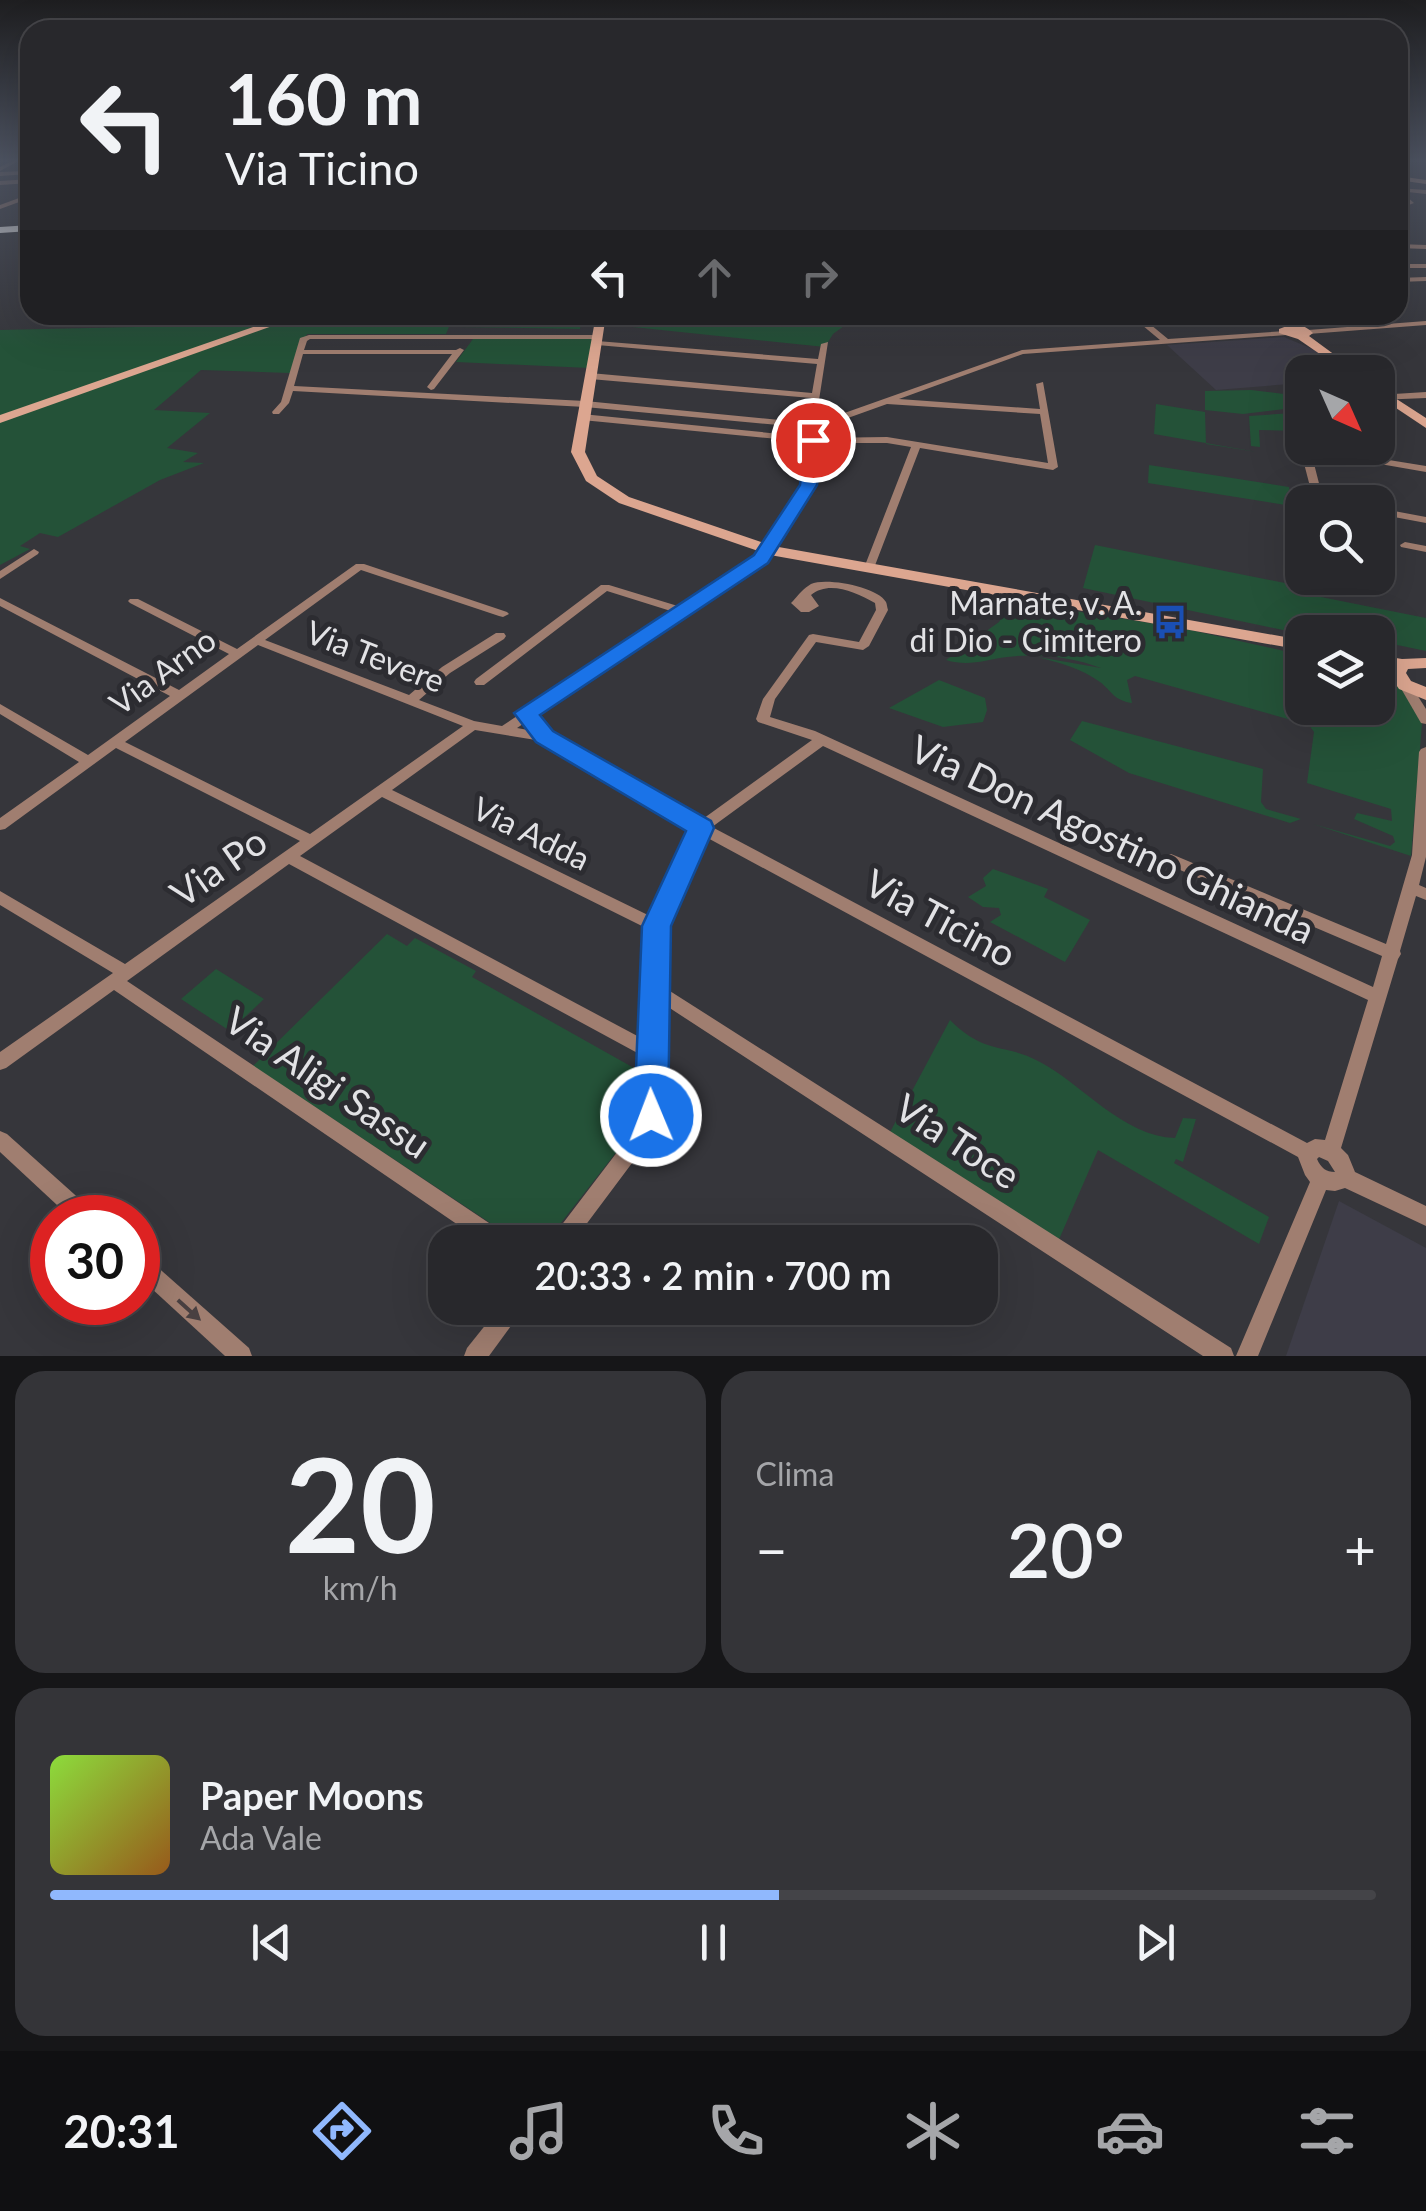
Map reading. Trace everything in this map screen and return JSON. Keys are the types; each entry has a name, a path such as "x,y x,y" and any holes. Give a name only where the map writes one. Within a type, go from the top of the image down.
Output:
{"main road":[{"path":"0,419 269,325"},
{"path":"600,325 578,456 587,473 605,489 631,503 770,550 1285,645"},
{"path":"1292,325 1329,355"},
{"path":"1395,404 1426,424"},
{"path":"1395,674 1403,676 1426,663"},
{"path":"1395,671 1426,694"}],"street":[{"path":"1146,325 1166,341"},
{"path":"289,388 816,426 1022,352 1397,325"},
{"path":"276,412 289,388 303,340 312,336 597,340 821,362"},
{"path":"431,386 472,337"},
{"path":"512,732 535,724 770,550 812,476 815,396 825,344"},
{"path":"300,352 458,352"},
{"path":"590,376 815,396"},
{"path":"584,410 813,440 917,444 1053,468 1040,384"},
{"path":"1395,395 1426,396"},
{"path":"882,401 1044,412"},
{"path":"1408,412 1426,416"},
{"path":"869,568 917,444"},
{"path":"1395,464 1426,469"},
{"path":"1395,515 1426,520"},
{"path":"1405,545 1426,549"},
{"path":"0,576 34,552"},
{"name":"Via Arno","path":"0,825 360,566 503,614"},
{"name":"Via Don Agostino Ghianda","path":"805,596 822,584 869,595 883,606 863,646 813,638 762,711 766,721 810,734 819,742 1378,997"},
{"path":"480,682 605,587 682,612"},
{"path":"0,601 178,695"},
{"path":"134,601 236,653"},
{"path":"411,700 446,670 500,636"},
{"name":"Via Tevere","path":"255,640 474,726 512,732 535,724"},
{"path":"1403,676 1426,720"},
{"path":"0,708 88,760"},
{"name":"Via Ticino","path":"535,724 701,828 1308,1153"},
{"name":"Via Po","path":"0,1062 474,726"},
{"path":"114,742 312,841"},
{"path":"574,1225 649,1125 656,926 701,828 819,742"},
{"path":"1331,1152 1378,997 1418,891 1426,756"},
{"name":"Via Adda","path":"382,791 656,926"},
{"path":"290,857 650,1051"},
{"path":"1171,860 1393,954"},
{"name":"Via Aligi Sassu","path":"0,896 476,1225"},
{"name":"Via Toce","path":"652,988 1223,1356"},
{"path":"0,1140 61,1195"},
{"path":"1315,1148 1331,1152 1341,1161 1344,1176 1332,1182 1321,1178 1310,1168 1308,1153 1315,1148"},
{"path":"1344,1176 1426,1216"},
{"path":"1247,1356 1321,1178"},
{"path":"160,1283 241,1356"},
{"path":"475,1356 499,1325"}],"shaded area":[{"path":"1284,337 1325,355 1285,355 1285,384 1216,390 1167,345"},
{"path":"1339,1201 1426,1248 1426,1356 1286,1356"}],"green space":[{"path":"450,325 446,334 307,334 290,373 201,370 154,410 210,413 167,448 198,453 183,462 204,463 160,480 58,537 40,533 20,546 30,549 0,565 0,330"},
{"path":"460,325 581,325 580,329"},
{"path":"614,325 845,325 825,347"},
{"path":"594,338 589,368 456,362 473,339"},
{"path":"1205,391 1285,394 1285,409 1243,414 1205,410"},
{"path":"1156,404 1205,412 1206,443 1154,434"},
{"path":"1285,414 1285,431 1259,430 1260,447 1251,446 1249,416"},
{"path":"1149,465 1285,486 1285,505 1148,483"},
{"path":"1095,545 1285,583 1285,595 1311,595 1426,618 1426,651 1395,645 1395,615 1285,615 1285,630 1083,588"},
{"path":"1011,601 1181,628 1285,651 1285,718 1135,676 1127,680 1132,703 1126,702 1085,673 1038,657 1101,668 1067,659 1031,655 969,663 946,660 999,622"},
{"path":"939,680 985,698 983,722 943,727 889,708"},
{"path":"1395,684 1407,693 1422,724 1411,856 1313,824 1390,846 1395,842 1393,836 1354,819 1357,813 1392,821 1391,809 1307,783 1314,732 1309,725 1395,725"},
{"path":"1082,721 1263,769 1261,802 1266,809 1301,819 1290,823 1129,773 1070,740"},
{"path":"993,869 1048,889 1044,897 1090,920 1065,962 990,922 1001,915 999,908 983,907 968,897 986,886 983,878"},
{"path":"387,934 407,946 415,938 476,971 472,977 634,1068 639,1123 559,1225 493,1225 253,1066"},
{"path":"216,969 264,999 230,1031 181,999"},
{"path":"950,1020 974,1039 1040,1062 1138,1129 1175,1138 1183,1118 1196,1119 1183,1162 1176,1159 1174,1163 1269,1217 1259,1244 1098,1150 1057,1244 889,1134"}],"place":[{"name":"Marnate, v. A. di Dio - Cimitero","path":"1170,622"}],"route":[{"path":"651,1116 656,926 701,828 545,737 526,713 761,559 812,476 813,440"}]}
